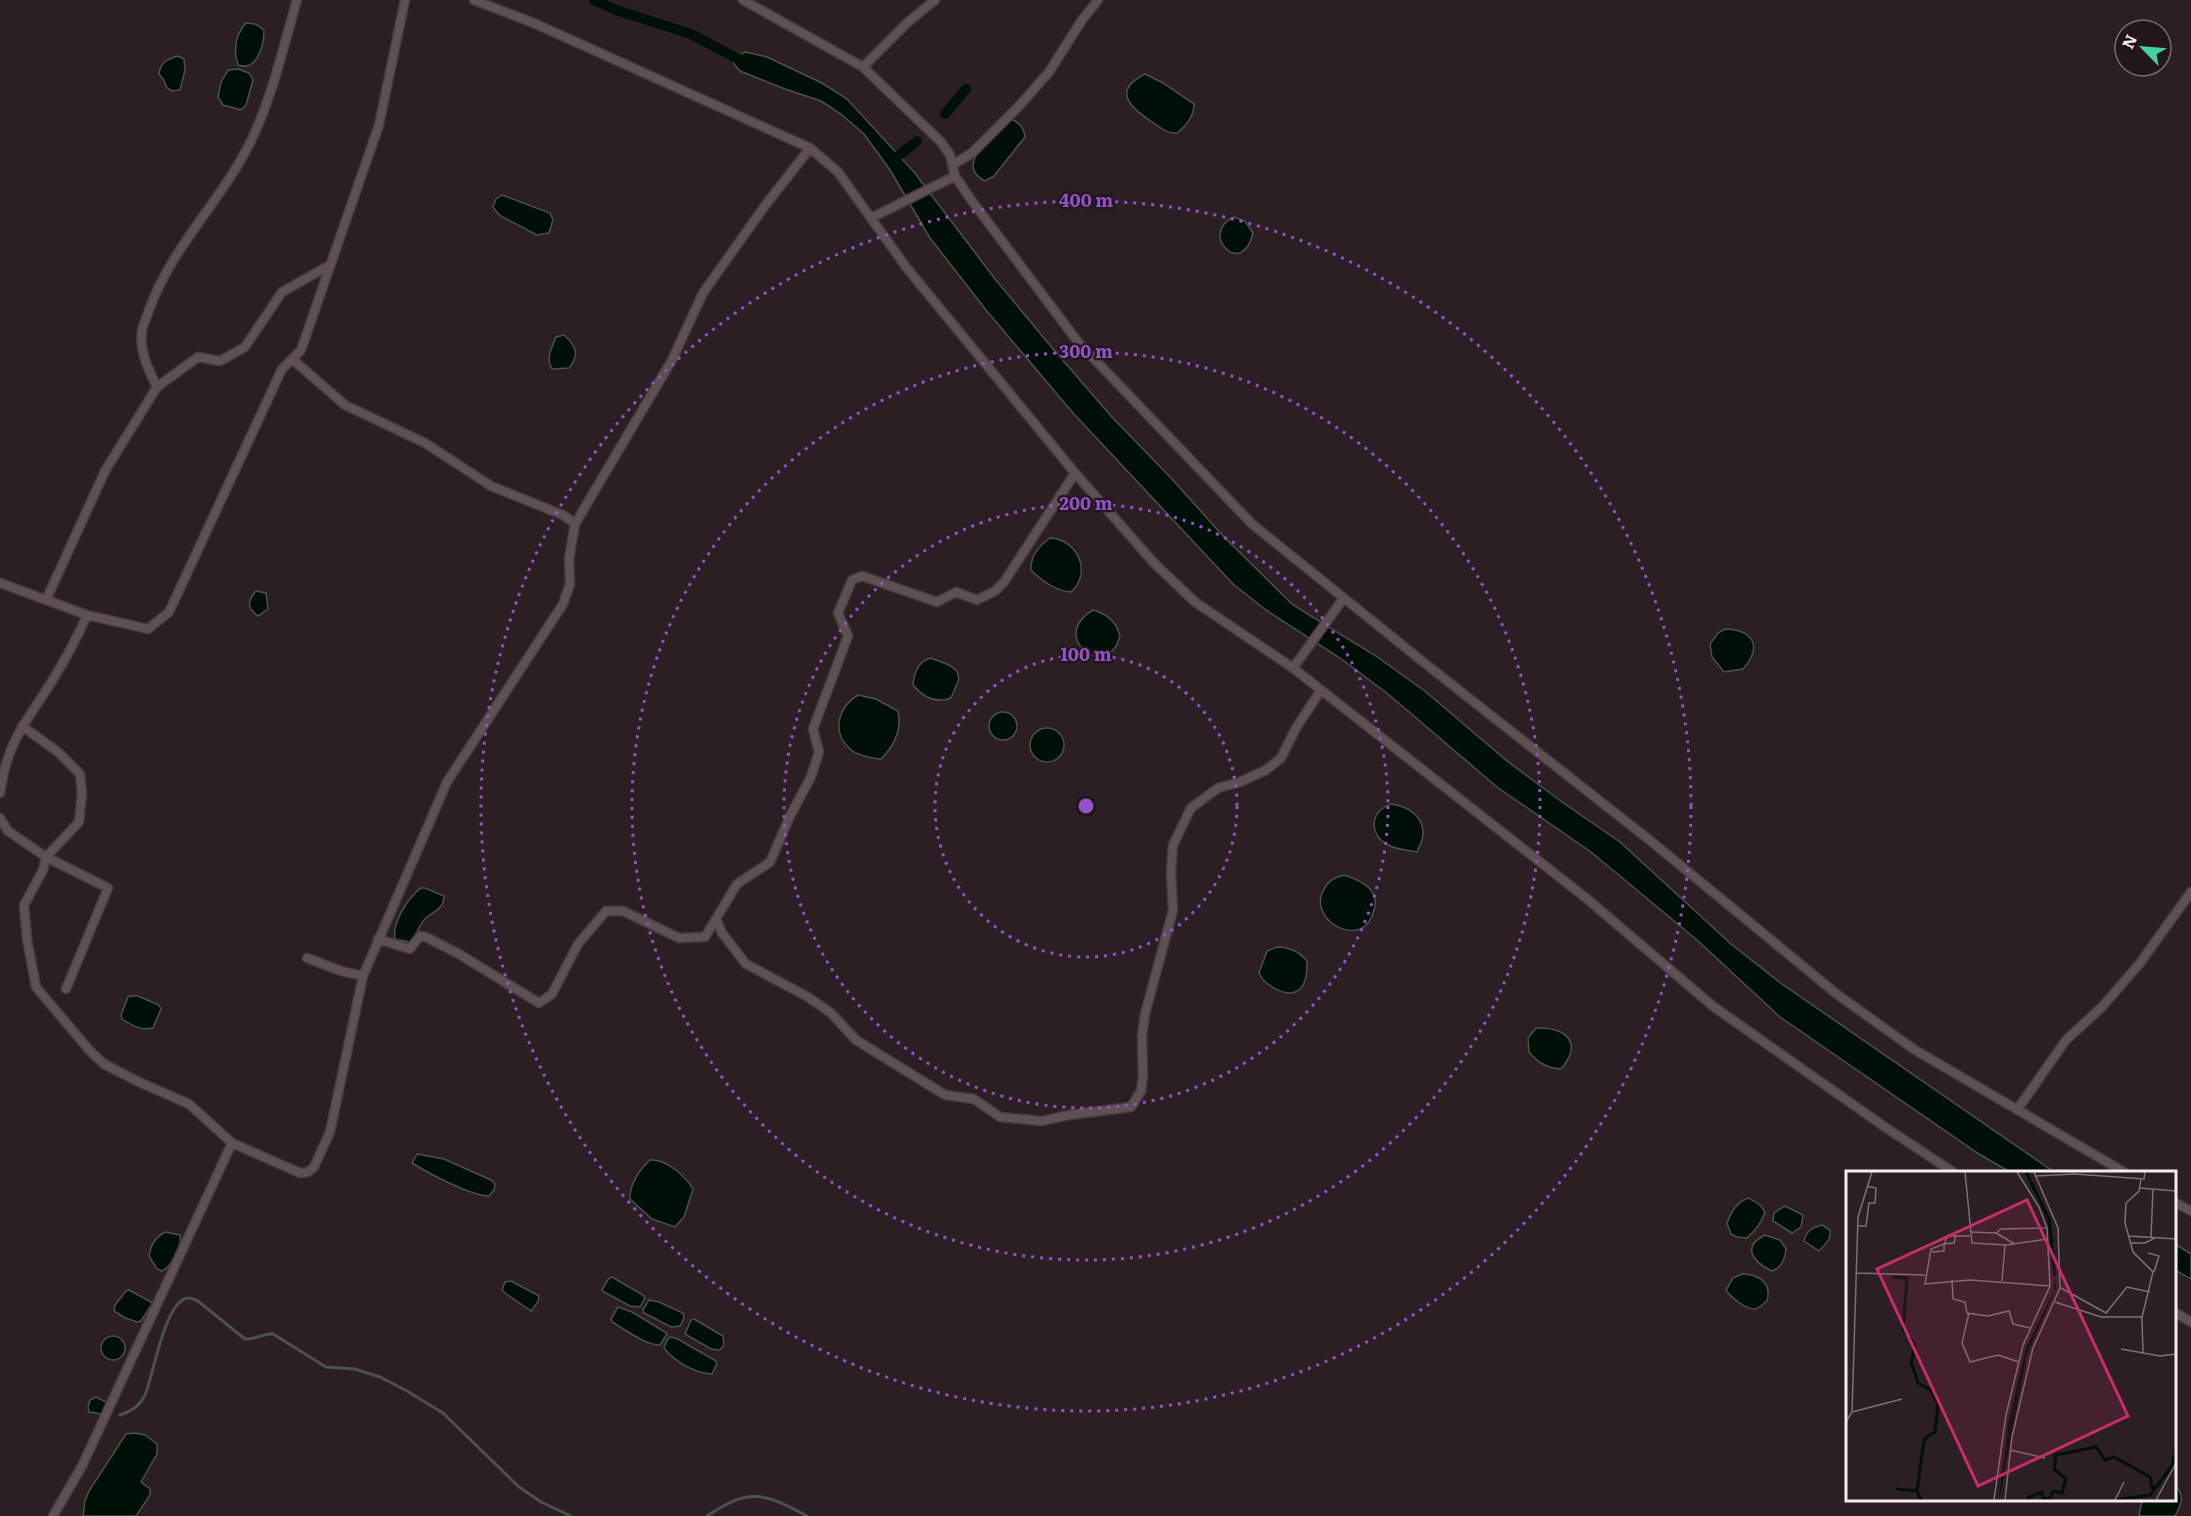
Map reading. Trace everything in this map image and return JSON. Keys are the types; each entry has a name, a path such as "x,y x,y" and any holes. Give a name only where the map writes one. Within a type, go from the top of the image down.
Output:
{"street":[{"path":"157,387 145,364 141,332 157,289 182,248 232,176 250,143 264,110 297,0"},
{"path":"0,583 87,615 148,629 169,612 282,369 301,350 378,125 405,0"},
{"path":"474,0 536,24 810,148 838,172 906,267 1076,473 1154,563 1195,602 1293,668 1586,898 1714,1007 1950,1171"},
{"path":"743,0 863,68 941,142 954,164 956,176 972,201 1078,342 1252,524 1343,599 1652,842 1838,995 1915,1050 2121,1171"},
{"path":"863,68 907,23 935,0"},
{"path":"954,164 972,153 1042,80 1098,0"},
{"path":"22,726 58,752 80,774 82,793 79,822 46,857 43,870 24,905 27,939 36,987 90,1051 104,1064 189,1104 232,1143 300,1173 308,1172 314,1167 330,1132 363,976 447,782 563,604 570,584 569,559 575,524 672,360 703,294 764,207 810,148"},
{"path":"871,218 956,176"},
{"path":"46,600 105,471 157,387 198,357 220,362 245,347 282,292 330,266"},
{"path":"292,359 345,405 425,442 491,486 563,515 575,524"},
{"path":"378,939 410,949 420,936 426,937 459,954 539,1003 552,994 578,944 606,910 622,912 679,938 705,937 737,884 770,862 790,816 811,777 819,752 813,729 848,636 838,613 852,580 862,576 870,578 937,602 956,592 977,600 995,591 1004,582 1076,473"},
{"path":"1293,668 1343,599"},
{"path":"0,793 11,746 69,651 87,615"},
{"path":"716,919 722,933 746,964 824,1007 856,1040 945,1095 974,1099 1000,1117 1042,1121 1078,1113 1131,1107 1141,1091 1142,1036 1145,1014 1173,910 1171,872 1173,845 1191,808 1218,788 1240,782 1266,770 1281,758 1296,728 1321,690"},
{"path":"0,818 8,831 46,857 108,888 66,989"},
{"path":"2017,1110 2066,1040 2102,1007 2140,963 2191,892"},
{"path":"307,958 341,971 363,976"},
{"path":"53,1516 82,1466 232,1143"},
{"path":"2176,1203 2191,1211"},
{"path":"2176,1313 2191,1322"}],"shaded area":[{"path":"246,23 255,24 264,30 261,49 255,61 245,66 238,65 235,48 239,32"},
{"path":"745,52 767,57 822,83 847,99 914,172 995,279 1111,416 1224,537 1293,605 1376,656 1426,692 1507,761 1620,842 1731,944 1782,984 2053,1171 2008,1171 1979,1154 1780,1017 1697,940 1591,852 1497,787 1388,694 1340,658 1266,610 1233,584 1073,413 986,310 930,238 890,170 864,134 841,114 821,101 740,71 734,64 734,58"},
{"path":"178,56 184,59 185,70 180,90 172,91 167,88 159,74 165,62"},
{"path":"238,69 249,73 253,80 246,105 241,110 223,105 218,97 221,82 228,70"},
{"path":"1145,74 1194,104 1189,120 1177,133 1167,131 1152,122 1137,111 1128,99 1129,87"},
{"path":"1011,119 1021,126 1025,137 994,176 985,181 976,174 973,166 975,158 988,140"},
{"path":"502,195 550,213 553,220 549,233 537,235 499,215 493,207 496,199"},
{"path":"1234,217 1245,221 1253,233 1248,246 1240,253 1233,253 1226,249 1221,241 1220,233 1224,224"},
{"path":"564,335 574,347 575,359 569,368 552,369 549,361 551,349 556,337"},
{"path":"1050,538 1068,544 1079,558 1081,575 1078,584 1071,592 1060,590 1049,584 1031,570 1036,552"},
{"path":"256,591 266,593 268,609 258,616 250,607 251,598"},
{"path":"1093,610 1110,619 1120,636 1114,649 1104,655 1094,655 1085,651 1078,643 1076,632 1080,621"},
{"path":"1725,629 1743,633 1752,642 1754,647 1752,654 1743,669 1724,672 1712,657 1710,644 1718,633"},
{"path":"931,658 957,671 959,679 951,698 935,700 921,693 913,685 918,668"},
{"path":"858,695 876,699 898,711 899,725 896,737 890,749 881,759 856,753 843,741 840,734 842,712"},
{"path":"1003,712 1013,716 1017,726 1013,736 1003,740 993,736 989,726 993,716"},
{"path":"1047,728 1059,733 1064,745 1059,757 1047,762 1035,757 1030,745 1035,733"},
{"path":"1391,804 1408,809 1421,822 1423,836 1417,852 1391,847 1377,836 1375,818 1379,812"},
{"path":"1344,875 1364,884 1373,893 1375,899 1370,920 1358,929 1350,930 1333,924 1322,909 1320,900 1323,891 1331,880"},
{"path":"421,888 444,896 442,904 424,920 410,942 395,939 398,918 411,898"},
{"path":"1277,947 1294,950 1307,961 1304,983 1295,992 1277,990 1259,973 1267,951"},
{"path":"138,996 159,1005 161,1009 153,1028 140,1028 122,1019 121,1015 128,997"},
{"path":"1536,1028 1555,1030 1568,1038 1571,1051 1561,1069 1543,1064 1529,1052 1528,1038"},
{"path":"417,1154 444,1159 491,1180 495,1184 494,1190 489,1196 481,1195 450,1183 412,1163"},
{"path":"650,1160 663,1162 675,1169 693,1189 684,1217 675,1227 652,1219 630,1199 631,1188 636,1178"},
{"path":"1749,1198 1761,1206 1765,1212 1758,1226 1747,1238 1737,1237 1731,1234 1727,1223 1735,1208"},
{"path":"1785,1206 1803,1215 1801,1227 1792,1233 1773,1221 1774,1213"},
{"path":"1822,1225 1830,1230 1830,1237 1819,1251 1804,1241 1810,1230"},
{"path":"165,1232 180,1235 180,1240 173,1260 162,1271 157,1269 149,1256 154,1242"},
{"path":"1765,1235 1780,1240 1786,1249 1782,1263 1772,1271 1755,1259 1752,1254 1753,1244"},
{"path":"2176,1245 2191,1254 2191,1279 2176,1271"},
{"path":"1742,1274 1759,1278 1768,1289 1767,1301 1758,1308 1751,1309 1743,1305 1726,1290 1733,1278"},
{"path":"612,1277 643,1295 645,1298 640,1307 630,1306 602,1290"},
{"path":"511,1281 539,1296 538,1302 531,1311 502,1290 505,1282"},
{"path":"129,1290 152,1304 141,1321 125,1318 114,1311 115,1305"},
{"path":"649,1300 683,1313 684,1318 680,1326 671,1327 644,1313 643,1310"},
{"path":"618,1307 632,1312 665,1332 667,1334 660,1345 642,1340 612,1322 611,1319"},
{"path":"694,1319 723,1336 724,1345 720,1350 711,1349 685,1334 691,1320"},
{"path":"113,1336 122,1339 125,1348 122,1357 113,1360 104,1357 101,1348 104,1339"},
{"path":"670,1337 676,1338 716,1361 712,1374 692,1369 674,1358 664,1348"},
{"path":"96,1397 108,1403 102,1414 89,1412 90,1400"},
{"path":"126,1434 145,1435 157,1444 157,1454 141,1482 150,1489 150,1495 136,1516 83,1516 89,1491"},
{"path":"2176,1487 2181,1500 2175,1516 2139,1516 2142,1501 2176,1501"}],"waterway":[{"path":"594,0 616,10 691,34 746,63"},
{"path":"945,114 966,89"},
{"path":"892,161 917,141"},
{"path":"120,1415 134,1408 143,1399 167,1323 181,1301 191,1298 198,1301 245,1339 273,1334 326,1367 355,1369 380,1377 407,1391 443,1413 519,1487 541,1502 571,1516"},
{"path":"707,1516 735,1501 757,1496 779,1502 807,1516"}]}
